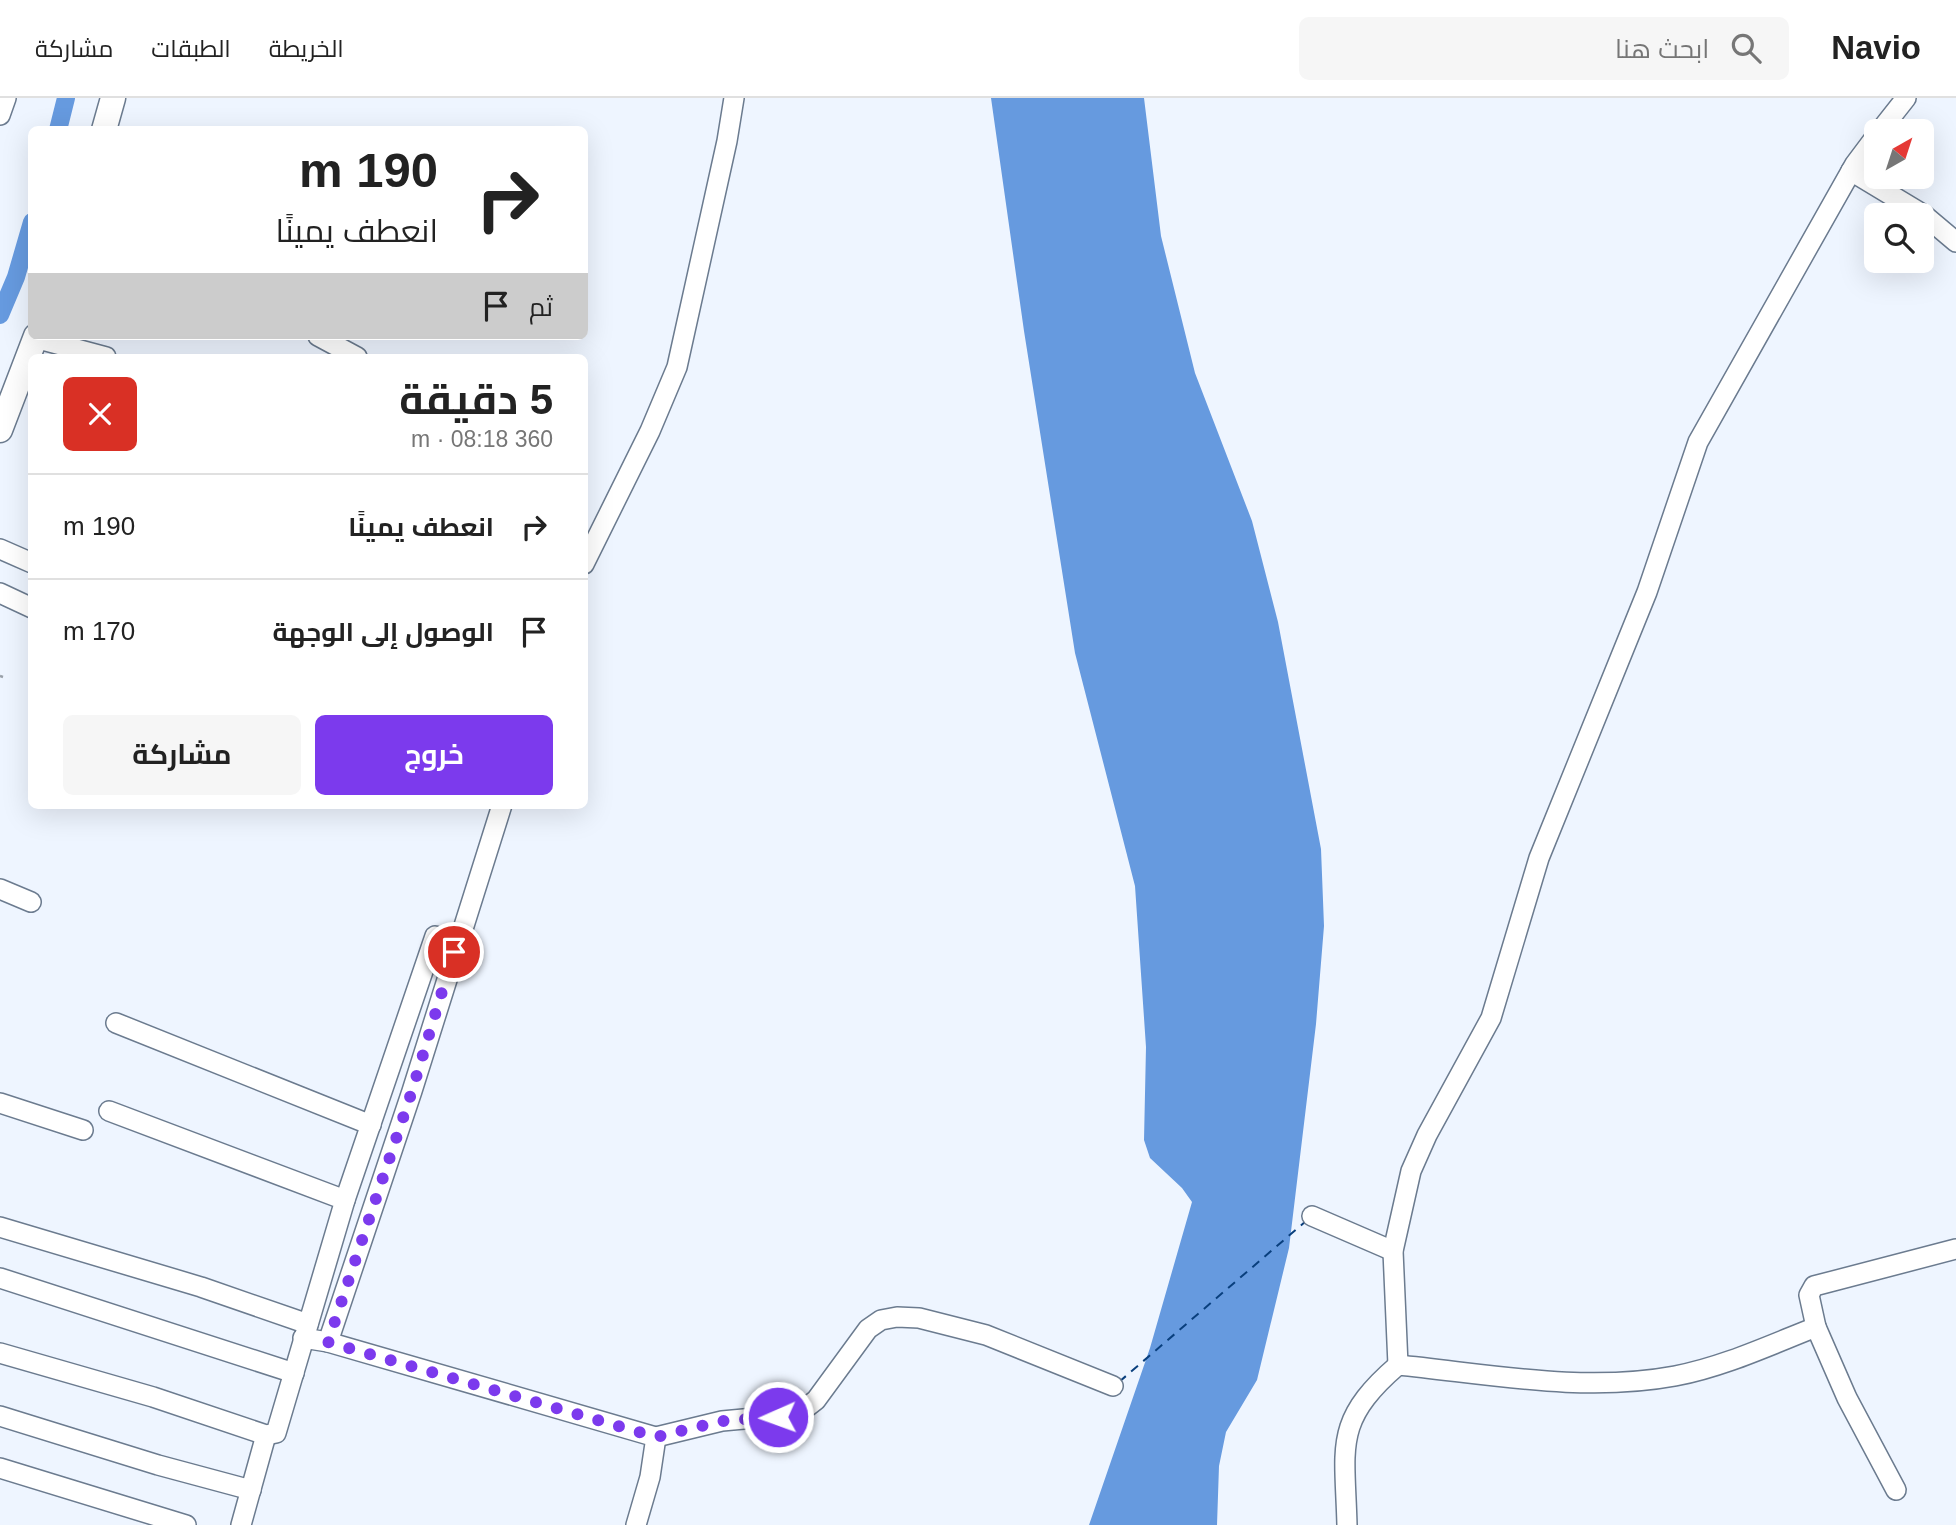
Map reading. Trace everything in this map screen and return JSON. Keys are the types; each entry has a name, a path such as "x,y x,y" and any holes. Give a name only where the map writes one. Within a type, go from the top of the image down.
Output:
{"street":[{"path":"0,116 6,98"},
{"path":"105,126 113,98"},
{"path":"588,556 650,431 677,367 734,98"},
{"path":"1889,119 1906,98"},
{"path":"1398,1365 1393,1251 1411,1171 1427,1135 1490,1018 1539,858 1647,592 1698,442 1851,171 1864,153"},
{"path":"1851,171 1924,215 1956,242"},
{"path":"46,340 95,354"},
{"path":"325,340 351,354"},
{"path":"0,430 28,356"},
{"path":"0,549 28,561"},
{"path":"0,593 28,606"},
{"path":"328,1342 412,1091 501,809"},
{"path":"0,889 31,902"},
{"path":"0,1353 153,1397 267,1435 276,1433 345,1200 435,936"},
{"path":"116,1023 371,1125"},
{"path":"0,1103 83,1130"},
{"path":"109,1111 345,1200"},
{"path":"1312,1216 1393,1251"},
{"path":"0,1227 201,1287 328,1342 656,1437 722,1421 798,1414 816,1400 868,1329 881,1320 897,1317 919,1318 986,1335 1113,1386"},
{"path":"1896,1490 1847,1398 1816,1327 1809,1296 1814,1286 1956,1249"},
{"path":"0,1278 294,1373"},
{"path":"1347,1525 1345,1450 1351,1421 1364,1396 1398,1365 1611,1383 1694,1371 1816,1327"},
{"path":"0,1416 158,1465 251,1490"},
{"path":"241,1525 267,1435"},
{"path":"636,1525 650,1477 656,1437"},
{"path":"0,1468 186,1525"}],"water":[{"path":"991,98 1144,98 1161,236 1195,373 1252,521 1278,622 1321,849 1324,926 1316,1024 1289,1248 1257,1380 1226,1432 1219,1466 1217,1525 1089,1525 1150,1348 1192,1202 1182,1188 1150,1158 1144,1140 1146,1047 1135,886 1075,653 1024,331"}],"waterway":[{"path":"59,126 66,98"},
{"path":"0,315 16,277 28,236"}],"ferry route":[{"path":"1119,1382 1306,1221"}],"route":[{"path":"454,952 412,1091 328,1342 656,1437 722,1421 778,1417"}]}
